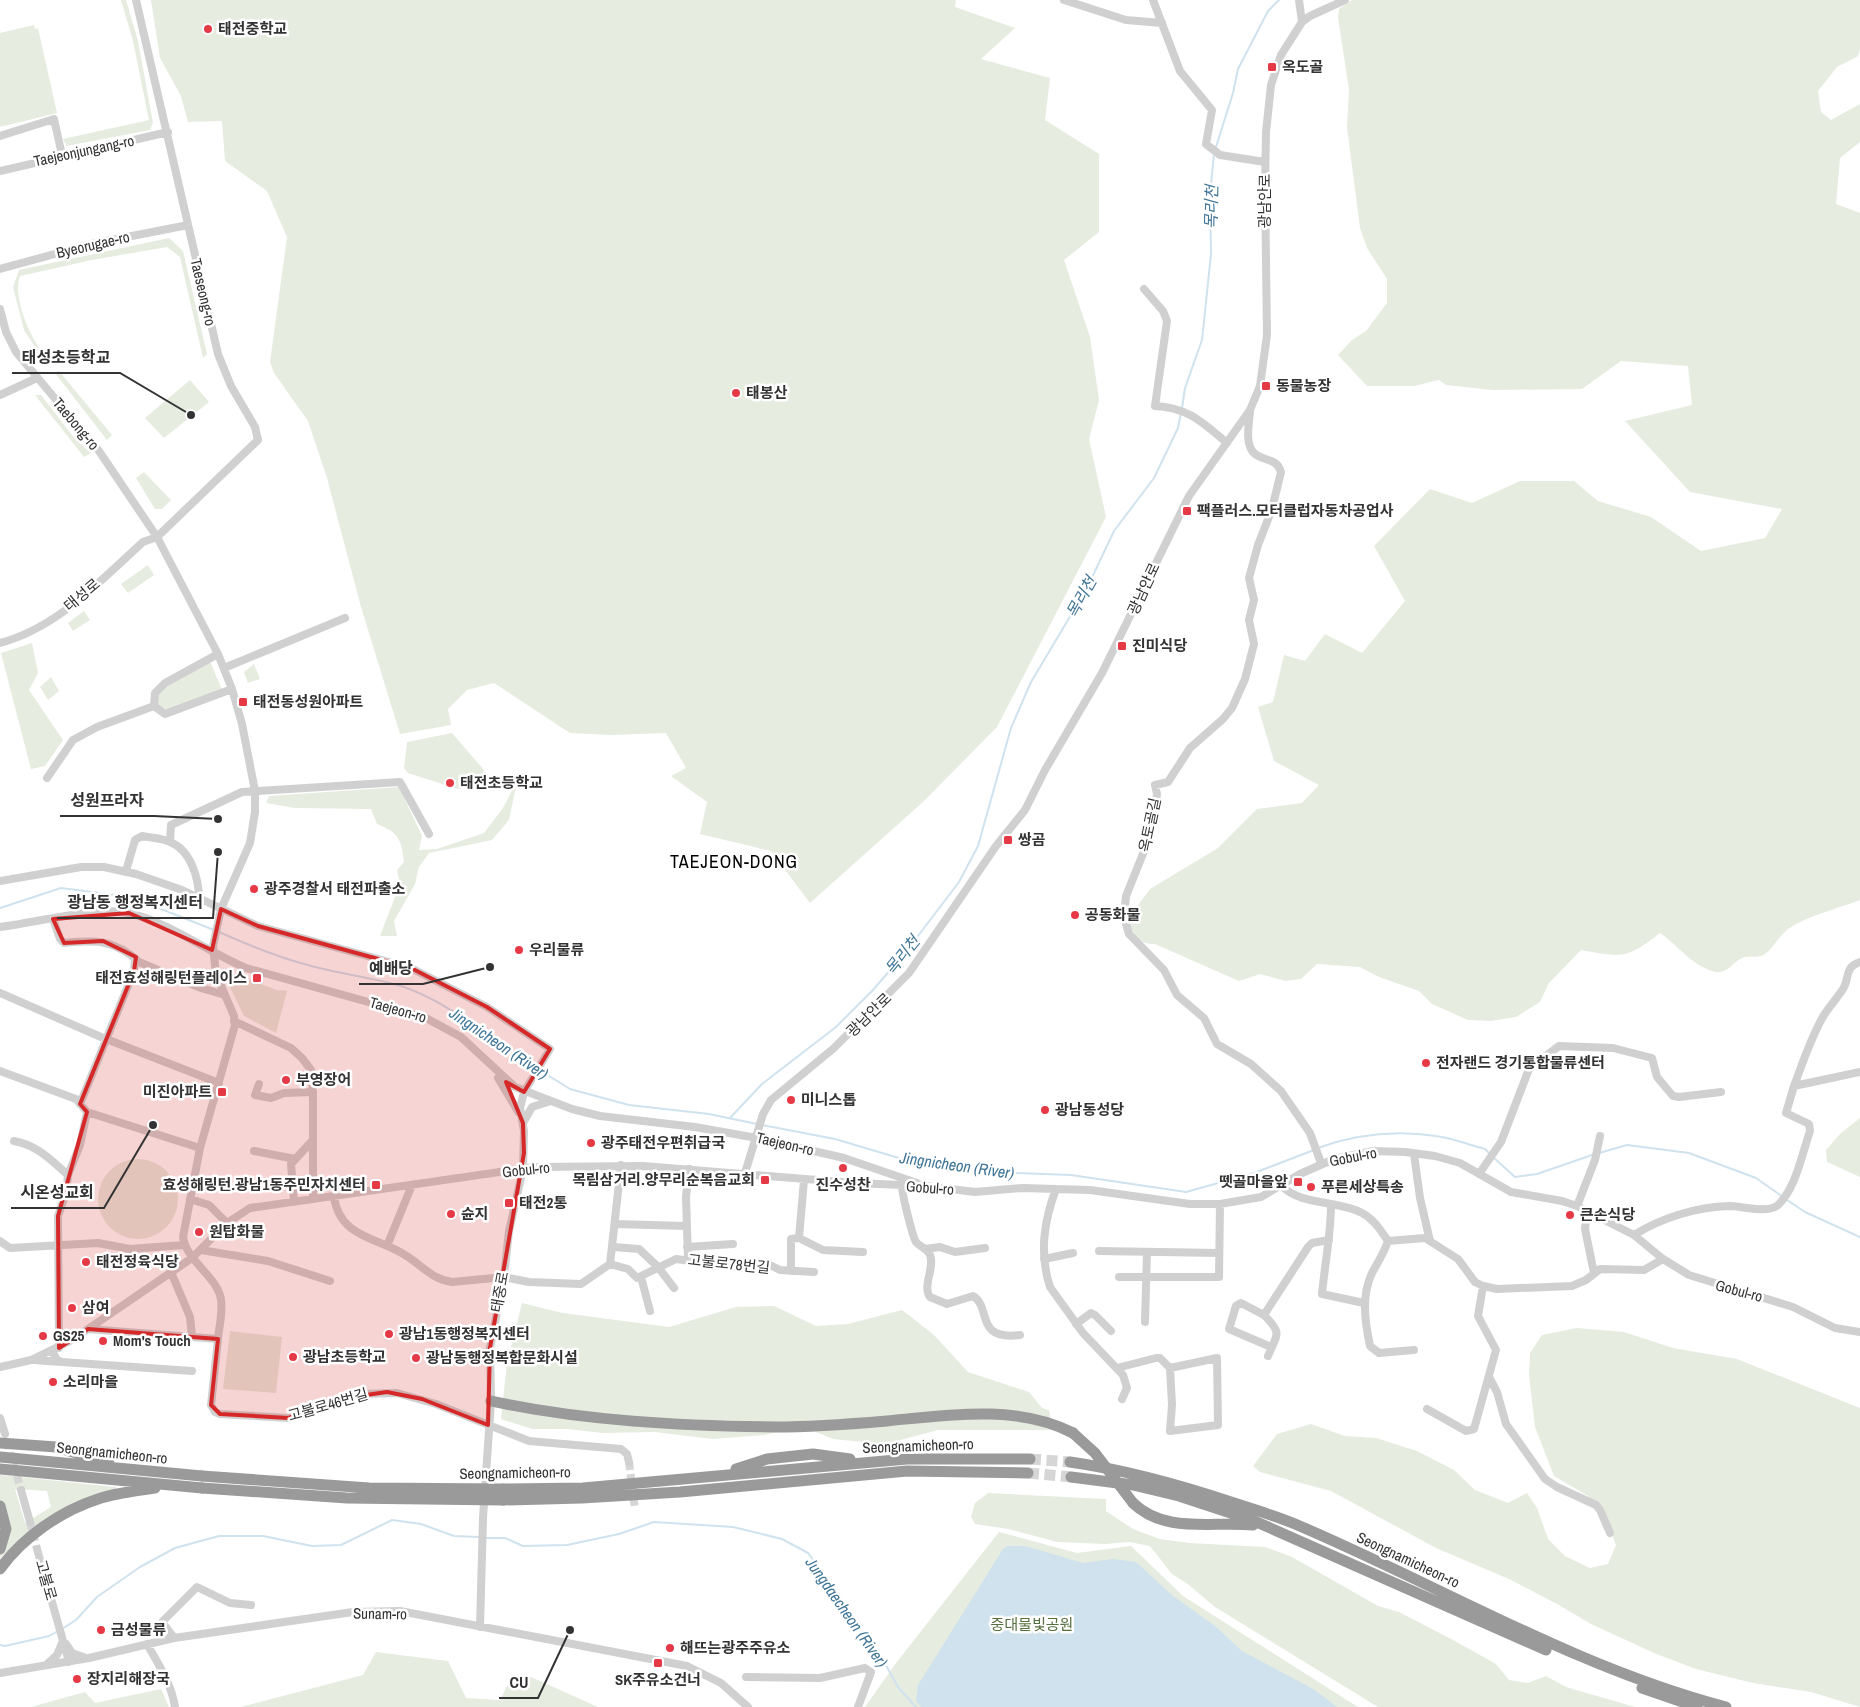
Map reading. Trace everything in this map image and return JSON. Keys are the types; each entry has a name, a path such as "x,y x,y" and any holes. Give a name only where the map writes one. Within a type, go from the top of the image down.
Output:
{"highway":[{"path":"491,1401 583,1417 778,1427 838,1425 949,1414 986,1414 1035,1420 1073,1433 1095,1453 1133,1503 1150,1516 1174,1523 1230,1523 1266,1526"},
{"path":"2,1438 56,1447 125,1469"},
{"name":"Seongnamicheon-ro","path":"0,1457 125,1469 202,1482 348,1498 503,1495 582,1498 680,1492 907,1471 1028,1473"},
{"name":"Seongnamicheon-ro","path":"503,1495 907,1459 1030,1459"},
{"name":"Seongnamicheon-ro","path":"1070,1462 1100,1466 1172,1482 1294,1524 1572,1653 1656,1685 1726,1707"},
{"name":"Seongnamicheon-ro","path":"0,1469 174,1485 202,1482"},
{"name":"Seongnamicheon-ro","path":"1071,1477 1133,1486 1179,1496 1266,1526 1559,1655 1674,1700 1697,1707"},
{"path":"0,1562 54,1521 98,1499 174,1485"},
{"path":"0,1506 6,1528 0,1549"},
{"path":"0,1569 14,1550"}],"street":[{"name":"Taeseong-ro","path":"136,0 221,365 255,427 258,440 157,536"},
{"path":"1064,0 1126,20 1162,23"},
{"path":"1153,0 1180,71 1212,110 1206,140 1209,148 1220,155 1265,162"},
{"path":"1299,0 1302,22"},
{"name":"광남안로","path":"745,1173 763,1114 776,1094 834,1048 909,973 996,846 1017,823 1102,673 1189,496 1250,410 1260,386 1267,335 1265,162 1271,85 1281,55 1302,22 1310,16 1345,0"},
{"path":"0,136 54,119 62,155"},
{"name":"Taejeonjungang-ro","path":"0,171 62,155 168,132"},
{"name":"Byeorugae-ro","path":"0,269 91,244 188,225"},
{"path":"1144,289 1163,311 1167,321 1155,406 1174,407 1200,420 1227,443"},
{"name":"Taebong-ro","path":"0,309 12,345 37,378 99,451 157,536 218,654 232,689 246,739 255,791 255,812 250,843 220,912 213,948 216,974 234,1021"},
{"path":"0,395 37,378"},
{"name":"옥토골길","path":"1250,410 1250,446 1257,455 1275,462 1281,472 1272,509 1258,544 1248,578 1254,600 1249,620 1254,644 1249,668 1232,708 1223,719 1190,748 1168,782 1155,785 1157,794 1151,834 1126,896 1124,917 1132,939 1164,970 1177,994 1204,1018 1217,1044 1251,1064 1275,1084 1288,1099 1310,1133 1319,1160"},
{"name":"태성로","path":"0,643 28,634 42,627 143,542 157,536"},
{"path":"224,668 345,618"},
{"path":"154,706 155,693 166,682 218,654"},
{"path":"154,706 165,714 232,689"},
{"path":"48,778 73,740 98,727 154,706"},
{"path":"170,842 171,825 242,792 400,782 429,834"},
{"path":"126,871 135,840 142,836 170,842 182,851 197,874 200,899"},
{"path":"0,880 81,867 104,867 126,871 170,886 200,899 220,912 258,926 411,968 461,992 500,1014 548,1052 524,1092"},
{"name":"Taejeon-ro","path":"0,927 98,913 129,913 213,948 227,960 246,968 426,1018 460,1038 505,1080 524,1092 572,1109 600,1116 758,1135 851,1160 926,1186"},
{"path":"53,919 60,939 64,943 103,941 135,959 201,988 225,995"},
{"path":"80,1104 134,971 135,959"},
{"path":"1634,1235 1670,1217 1701,1209 1730,1206 1766,1209 1779,1204 1790,1186 1810,1131 1809,1124 1786,1113 1794,1086 1813,1035 1844,987 1850,967 1860,962"},
{"path":"0,993 107,1039 219,1083"},
{"path":"88,1329 218,1339 220,1296 199,1263 192,1258 184,1245 184,1230 200,1148 234,1033 234,1021 297,1053 310,1070 313,1092 313,1199"},
{"path":"1479,1174 1501,1142 1529,1069 1558,1046 1613,1048 1652,1058 1657,1077 1673,1096 1721,1092"},
{"path":"490,1066 508,1092 522,1123"},
{"path":"0,1071 76,1099 86,1112 200,1148"},
{"path":"1794,1086 1860,1072"},
{"path":"259,1084 255,1095 264,1098 284,1092 313,1092"},
{"name":"태중로","path":"480,1627 483,1525 491,1401 490,1348 504,1277 509,1231 523,1169 524,1143 520,1108 524,1092"},
{"path":"522,1123 532,1107 551,1101"},
{"path":"62,1362 58,1360 56,1350 58,1216 66,1193 68,1176 80,1145 86,1112"},
{"path":"1577,1206 1595,1160 1600,1136"},
{"path":"14,1141 28,1143 40,1150 68,1176"},
{"path":"294,1200 290,1168 294,1159 312,1141"},
{"path":"254,1151 294,1159"},
{"name":"Gobul-ro","path":"0,1367 31,1360 56,1350 192,1258 227,1223 250,1208 294,1200 334,1197 523,1169 621,1165 745,1173 804,1180 926,1186 983,1192 1022,1188 1090,1190 1190,1204 1220,1204 1261,1198 1319,1160 1373,1152 1414,1154 1450,1160 1510,1192 1562,1201 1577,1206 1634,1235 1663,1260 1699,1280 1794,1307 1835,1328 1860,1332"},
{"path":"1414,1154 1420,1198 1430,1241"},
{"path":"334,1197 338,1214 346,1224 360,1235 408,1256 427,1273 443,1281 452,1282 504,1277 528,1282 582,1284 610,1264 621,1165"},
{"path":"688,1169 686,1226 688,1259"},
{"path":"798,1238 804,1180"},
{"path":"387,1246 412,1185"},
{"path":"902,1185 902,1198 911,1220 914,1239 930,1255 931,1263 927,1290 930,1297 947,1304 973,1296 978,1302 986,1324 993,1331 1005,1336 1020,1335"},
{"path":"1282,1186 1294,1194 1363,1213 1376,1224 1388,1241"},
{"path":"1056,1189 1043,1238 1044,1259 1050,1286 1076,1324 1117,1368 1126,1381 1126,1394 1122,1399"},
{"path":"190,1199 209,1205 227,1223"},
{"path":"1119,1277 1219,1277 1220,1204"},
{"path":"1331,1204 1331,1232 1322,1294 1364,1304"},
{"path":"1587,1212 1585,1229 1594,1273"},
{"path":"615,1224 686,1226"},
{"path":"791,1271 789,1242 791,1239 798,1238 823,1250 862,1252"},
{"path":"1388,1241 1420,1238 1430,1241 1458,1258 1475,1282 1483,1286 1516,1290 1572,1286 1586,1280 1600,1270 1644,1270 1663,1260"},
{"path":"1264,1315 1308,1247 1312,1243 1329,1240"},
{"path":"0,1241 10,1248 98,1243 130,1249 184,1245"},
{"path":"1388,1241 1382,1258 1372,1274 1364,1304 1370,1346 1372,1350 1379,1353 1414,1350"},
{"path":"687,1247 733,1244"},
{"path":"613,1247 639,1249 674,1288"},
{"path":"925,1249 940,1247 955,1252 985,1248"},
{"path":"201,1250 268,1261 330,1281"},
{"path":"1099,1251 1219,1253"},
{"path":"1145,1322 1147,1252"},
{"path":"1044,1259 1073,1253"},
{"name":"고불로78번길","path":"641,1277 676,1259 688,1259 750,1269 768,1264 780,1270 814,1272"},
{"path":"610,1264 628,1269 637,1278 641,1277 650,1311"},
{"path":"171,1272 190,1318 192,1336"},
{"path":"1427,1409 1466,1431 1472,1431 1474,1428 1496,1350 1478,1316 1483,1286"},
{"path":"1268,1356 1278,1332 1277,1328 1264,1315 1241,1303 1238,1304 1229,1329 1271,1348"},
{"path":"1076,1324 1091,1313 1096,1314 1111,1331"},
{"name":"고불로46번길","path":"218,1339 211,1405 215,1412 220,1414 288,1418 339,1399 362,1394 388,1392 422,1399 529,1441 621,1449 627,1454 629,1462"},
{"path":"1117,1368 1160,1358 1170,1368 1172,1405 1170,1432 1218,1425 1217,1358 1170,1368"},
{"path":"31,1360 192,1372"},
{"path":"1489,1377 1497,1392 1506,1424 1545,1479 1557,1487 1596,1505 1610,1533"},
{"path":"0,1418 2,1438"},
{"path":"21,1490 30,1522"},
{"name":"고불로","path":"37,1549 63,1641"},
{"path":"174,1638 162,1622 197,1587 230,1603 250,1605"},
{"name":"Sunam-ro","path":"0,1673 89,1658 174,1638 364,1611 400,1611 687,1666 721,1683 748,1707"},
{"path":"63,1641 72,1653 89,1658"},
{"path":"63,1641 69,1662"},
{"path":"43,1666 57,1656 63,1641"},
{"path":"147,1644 165,1674 172,1691 175,1707"},
{"path":"746,1677 820,1678 865,1668 871,1672 870,1680 858,1707"}],"highlighted area":[{"path":"221,909 258,926 411,968 487,1007 550,1049 524,1092 506,1082 523,1123 524,1153 490,1348 488,1425 422,1399 387,1392 339,1399 288,1418 220,1414 211,1405 218,1339 88,1329 59,1348 58,1216 87,1112 80,1104 134,971 136,957 103,941 64,943 53,919 129,913 212,950"}],"green space":[{"path":"121,0 126,0 138,41 153,123 150,130 67,146 63,139 149,120 133,41"},
{"path":"151,0 956,0 955,7 1015,28 981,59 1050,78 1045,120 1099,154 1099,232 1064,260 1090,337 1099,400 1089,439 1106,517 997,727 924,801 810,903 771,851 700,834 707,802 671,776 686,768 666,733 612,735 570,733 494,683 467,690 448,709 451,725 400,734 361,607 327,478 308,421 274,373 270,362 287,237 267,191 225,161 222,121 188,122 181,96 160,58"},
{"path":"1352,0 1860,0 1860,48 1858,56 1837,67 1818,91 1821,112 1831,120 1860,104 1860,142 1840,158 1836,204 1860,213 1860,900 1796,924 1788,929 1765,954 1742,958 1721,972 1712,971 1697,964 1660,933 1639,948 1623,954 1615,955 1581,950 1549,983 1540,1002 1516,1017 1491,1021 1468,1020 1432,1004 1419,991 1379,977 1360,967 1317,964 1301,979 1285,981 1260,974 1239,981 1155,944 1149,944 1140,940 1128,919 1150,889 1218,848 1257,809 1302,803 1319,785 1274,761 1258,707 1273,702 1284,655 1305,661 1325,634 1362,653 1405,601 1374,546 1430,489 1472,503 1520,481 1574,481 1598,501 1651,517 1701,551 1765,538 1782,509 1690,492 1625,421 1692,405 1688,366 1621,361 1582,389 1492,390 1446,385 1439,380 1414,386 1367,386 1338,355 1352,340 1366,331 1387,303 1387,279 1367,248 1360,228 1347,127 1349,89 1338,18 1339,9"},
{"path":"34,25 35,29 38,28 57,113 0,127 0,33"},
{"path":"169,238 183,251 207,354 203,358 180,257 167,247 92,260 20,276 18,294 20,305 28,328 44,354 41,356 24,330 13,287 19,270"},
{"path":"59,371 112,435 107,440 55,373"},
{"path":"190,380 209,402 164,438 145,418"},
{"path":"35,395 41,395 76,440 91,453 84,457"},
{"path":"144,472 171,500 162,509 155,509 136,478"},
{"path":"148,565 154,575 128,593 121,584"},
{"path":"84,611 90,620 73,631 68,623"},
{"path":"32,643 38,673 29,690 63,740 45,766 31,769 1,653"},
{"path":"210,661 222,690 171,711 157,705 155,694 167,685"},
{"path":"254,664 260,679 248,683 244,672"},
{"path":"51,677 59,691 48,700 40,687"},
{"path":"452,733 484,770 481,780 458,789 408,773 404,768 407,742"},
{"path":"517,781 509,820 492,840 429,853 419,867 415,884 394,921 397,936 380,936 400,884 397,870 404,862 402,847 398,837 390,830 377,824 371,809 295,808 266,803 269,796 399,787 422,836 419,850 437,849 484,833 503,808"},
{"path":"234,974 277,990 287,991 276,1033 244,1016 227,981"},
{"path":"1860,1118 1860,1177 1827,1162 1826,1150 1840,1134"},
{"path":"138,1159 153,1162 166,1171 175,1184 178,1199 175,1214 166,1227 153,1236 138,1239 123,1236 110,1227 101,1214 98,1199 101,1184 110,1171 123,1162"},
{"path":"522,1303 563,1313 669,1327 736,1307 774,1306 816,1326 848,1324 902,1310 934,1335 968,1372 1029,1392 1042,1408 1049,1410 1053,1430 938,1430 885,1444 833,1439 801,1426 765,1435 713,1439 654,1432 603,1433 567,1429 532,1429 501,1419 507,1363"},
{"path":"1577,1328 1624,1332 1673,1348 1737,1359 1860,1408 1860,1707 1811,1692 1753,1683 1696,1669 1654,1653 1591,1624 1509,1579 1436,1548 1331,1491 1260,1472 1253,1466 1277,1434 1311,1424 1345,1436 1376,1438 1417,1451 1454,1470 1475,1490 1508,1503 1527,1493 1537,1508 1548,1539 1565,1556 1590,1568 1608,1564 1616,1545 1607,1521 1588,1496 1554,1476 1535,1427 1529,1375 1530,1353 1542,1335"},
{"path":"230,1331 282,1337 276,1393 223,1389"},
{"path":"0,1475 116,1487 115,1491 40,1524 0,1558 0,1551 6,1540 0,1502","holes":["15,1489 47,1491 51,1507 25,1523"]},
{"path":"988,1493 1106,1499 1106,1511 1133,1529 1160,1539 1190,1543 1265,1547 1292,1557 1378,1606 1399,1612 1453,1640 1496,1664 1509,1680 1528,1683 1546,1676 1566,1687 1635,1707 1378,1707 1215,1607 1189,1585 1172,1574 1150,1546 1129,1542 1105,1544 1057,1542 1008,1529 975,1524 971,1517 975,1503"},
{"name":"중대물빛공원","path":"999,1532 1077,1553 1131,1546 1183,1596 1358,1707 865,1707 896,1663"},
{"path":"376,1652 448,1661 466,1698 500,1700 509,1682 531,1677 598,1707 241,1707 363,1675"},
{"path":"161,1689 169,1707 31,1707 85,1692 95,1703"}],"water":[{"name":"중대물빛공원","path":"1008,1546 1025,1546 1083,1563 1113,1559 1136,1562 1173,1596 1215,1626 1242,1651 1315,1690 1337,1707 921,1707 916,1701 918,1685 1003,1549"}],"waterway":[{"name":"목리천","path":"1216,147 1233,93 1238,69 1268,11 1279,0"},
{"name":"목리천","path":"1182,408 1185,388 1202,340 1211,254 1210,195 1214,154"},
{"name":"목리천","path":"730,1118 762,1084 836,1027 872,991 905,953 959,882 978,846 1011,728 1031,682 1087,588 1114,531 1154,478 1178,428 1181,413"},
{"name":"Jingnicheon (River)","path":"0,908 61,888 131,897 214,930"},
{"name":"Jingnicheon (River)","path":"219,932 296,962 390,983 420,993 455,1013 537,1069"},
{"name":"Jingnicheon (River)","path":"541,1071 570,1089 629,1105 709,1114 757,1124"},
{"name":"Jingnicheon (River)","path":"762,1125 835,1139 909,1161 985,1172 1071,1175 1186,1192 1254,1173 1314,1150"},
{"name":"Jingnicheon (River)","path":"1318,1148 1361,1136 1406,1133 1448,1138 1485,1149 1490,1154"},
{"name":"Jingnicheon (River)","path":"1599,1153 1627,1145 1689,1153 1756,1178 1783,1197"},
{"name":"Jingnicheon (River)","path":"1494,1158 1515,1177 1537,1174 1595,1154"},
{"name":"Jingnicheon (River)","path":"1787,1200 1805,1212 1860,1237"},
{"name":"Jungdaecheon (River)","path":"62,1629 76,1620 97,1597 140,1567 175,1548 219,1536 263,1536 312,1546 341,1545 392,1520 421,1524 454,1536 479,1537"},
{"name":"Jungdaecheon (River)","path":"484,1538 505,1538 523,1546 567,1545 619,1534 654,1522 733,1527 782,1539 808,1553 839,1594 872,1651 887,1667 898,1687 916,1707"},
{"name":"Jungdaecheon (River)","path":"0,1645 5,1646 49,1636 58,1631"}],"tunnel":[{"path":"7,1441 21,1490"},
{"path":"1030,1459 1070,1462"},
{"path":"629,1462 635,1509"},
{"path":"1028,1473 1071,1477"},
{"path":"30,1522 37,1549"}],"place":[{"name":"태전중학교","path":"208,29"},
{"name":"옥도골","path":"1272,67"},
{"name":"동물농장","path":"1266,386"},
{"name":"태봉산","path":"736,393"},
{"name":"태성초등학교","path":"191,415"},
{"name":"팩플러스.모터클럽자동차공업사","path":"1187,511"},
{"name":"진미식당","path":"1122,646"},
{"name":"태전동성원아파트","path":"243,702"},
{"name":"태전초등학교","path":"450,783"},
{"name":"성원프라자","path":"218,819"},
{"name":"쌍곰","path":"1008,840"},
{"name":"광남동 행정복지센터","path":"218,852"},
{"name":"광주경찰서 태전파출소","path":"254,889"},
{"name":"공동화물","path":"1075,915"},
{"name":"우리물류","path":"519,950"},
{"name":"예배당","path":"490,967"},
{"name":"태전효성해링턴플레이스","path":"257,978"},
{"name":"전자랜드 경기통합물류센터","path":"1426,1063"},
{"name":"부영장어","path":"286,1080"},
{"name":"미진아파트","path":"222,1092"},
{"name":"미니스톱","path":"791,1100"},
{"name":"광남동성당","path":"1045,1110"},
{"name":"시온성교회","path":"153,1125"},
{"name":"광주태전우편취급국","path":"591,1143"},
{"name":"진수성찬","path":"843,1168"},
{"name":"목림삼거리.양무리순복음교회","path":"765,1180"},
{"name":"뗏골마을앞","path":"1298,1182"},
{"name":"효성해링턴.광남1동주민자치센터","path":"376,1185"},
{"name":"푸른세상특송","path":"1311,1187"},
{"name":"태전2통","path":"509,1203"},
{"name":"슌지","path":"451,1214"},
{"name":"큰손식당","path":"1570,1215"},
{"name":"원탑화물","path":"199,1232"},
{"name":"태전정육식당","path":"86,1262"},
{"name":"삼여","path":"72,1308"},
{"name":"광남1동행정복지센터","path":"389,1334"},
{"name":"GS25","path":"43,1336"},
{"name":"Mom's Touch","path":"103,1341"},
{"name":"광남초등학교","path":"293,1357"},
{"name":"광남동행정복합문화시설","path":"416,1358"},
{"name":"소리마을","path":"53,1382"},
{"name":"금성물류","path":"101,1630"},
{"name":"CU","path":"570,1630"},
{"name":"해뜨는광주주유소","path":"670,1648"},
{"name":"SK주유소건너","path":"658,1663"},
{"name":"장지리해장국","path":"77,1679"}],"district":[{"name":"TAEJEON-DONG","path":"734,862"}]}
